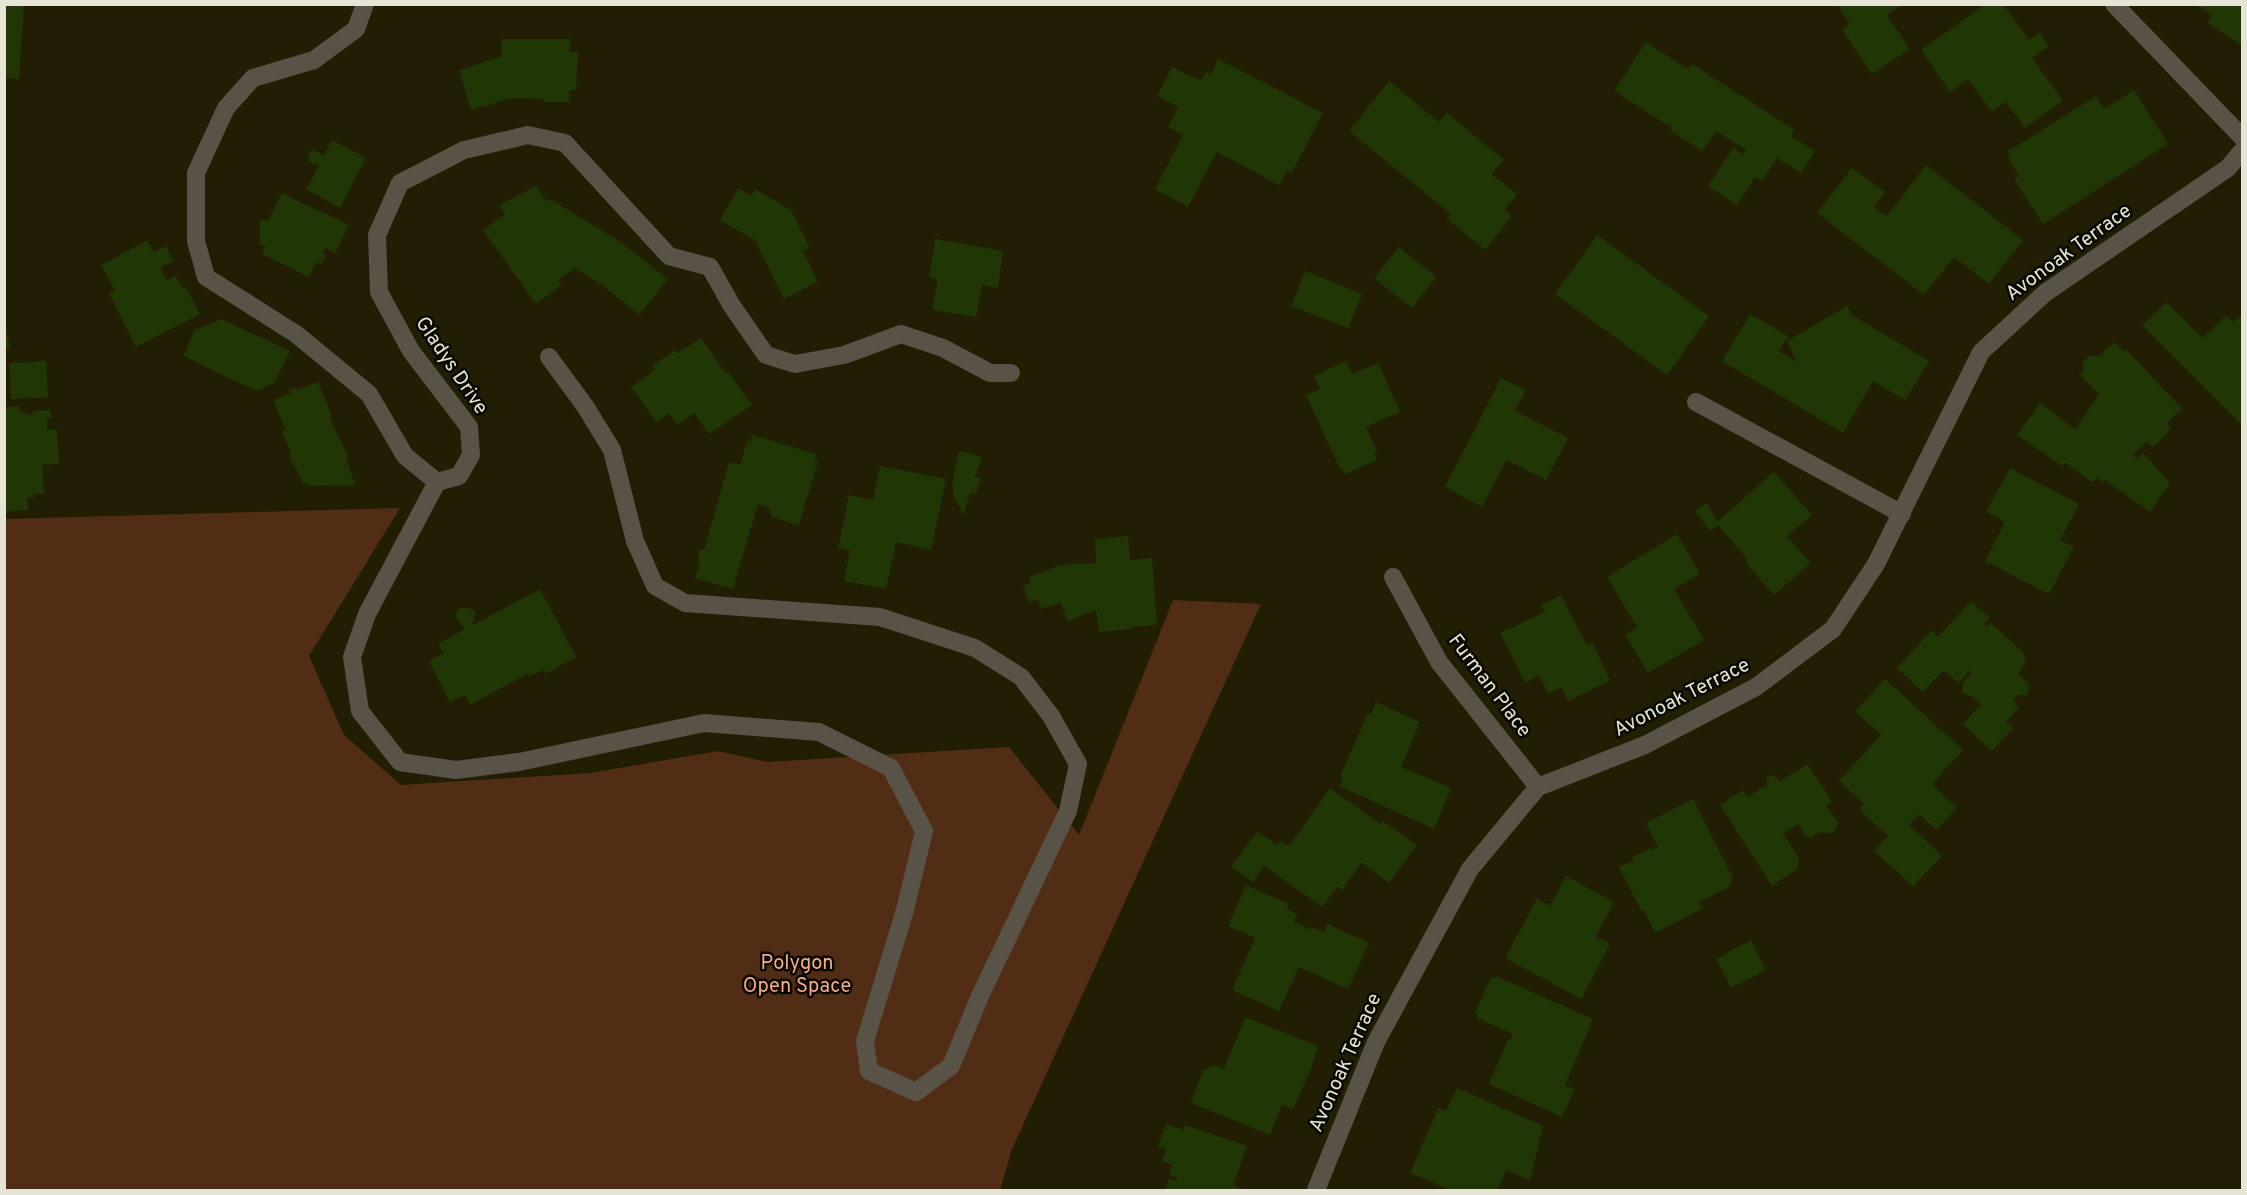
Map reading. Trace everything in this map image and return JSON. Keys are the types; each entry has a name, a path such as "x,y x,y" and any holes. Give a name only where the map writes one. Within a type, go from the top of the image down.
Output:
{"street":[{"path":"365,4 356,29 314,60 253,78 226,108 196,173 196,241 206,277 296,334 369,394 405,456 437,482 367,614 351,657 360,711 400,762 456,770 519,762 704,723 819,732 891,768 924,831 905,910 865,1041 869,1071 916,1092 951,1066 980,996 1068,811 1077,765 1051,716 1021,677 975,648 880,617 685,603 655,586 635,541 612,450 585,406 549,357"},
{"path":"2114,4 2242,137"},
{"name":"Gladys Drive","path":"437,482 459,476 471,454 469,428 411,351 379,292 377,236 400,183 464,150 528,135 565,143 669,256 710,267 732,306 766,355 795,364 844,355 901,334 943,348 990,374 1011,373"},
{"name":"Avonoak Terrace","path":"1316,1191 1376,1042 1470,869 1538,787 1645,745 1756,687 1833,629 1876,564 1981,352 2045,293 2228,168 2242,151"},
{"path":"1696,402 1902,514"},
{"name":"Furman Place","path":"1393,577 1438,662 1538,787"}],"green space":[{"name":"Polygon Open Space","path":"400,508 309,656 344,735 401,785 590,773 718,751 767,762 1009,747 1079,835 1173,600 1261,604 1012,1149 1000,1190 5,1190 4,519"}],"building":[{"path":"4,4 24,4 19,79 4,78"},
{"path":"1837,4 1903,4 1887,15 1910,49 1872,74 1842,30 1850,24"},
{"path":"1986,4 2003,4 2029,40 2039,32 2049,46 2032,58 2063,101 2025,128 2006,102 1992,112 1968,79 1950,92 1921,50"},
{"path":"2195,4 2242,4 2242,45 2207,23 2212,15"},
{"path":"502,39 571,39 569,52 578,52 576,90 569,90 569,102 512,98 471,110 459,70 501,57"},
{"path":"1646,42 1688,69 1692,64 1795,130 1791,136 1815,151 1801,173 1777,158 1762,181 1755,177 1737,205 1708,186 1733,148 1744,155 1746,150 1716,131 1702,151 1670,130 1672,128 1614,91"},
{"path":"1218,59 1323,113 1292,172 1287,170 1279,185 1217,152 1188,207 1155,189 1183,135 1168,127 1178,107 1157,96 1172,67 1201,81 1206,72 1211,74"},
{"path":"1389,81 1439,122 1447,113 1504,160 1492,174 1517,194 1505,210 1512,216 1485,250 1447,219 1451,214 1349,131"},
{"path":"2134,90 2168,144 2043,224 2014,179 2019,176 2007,152 2096,96 2104,109"},
{"path":"332,140 366,158 340,208 306,189 319,165 310,162 308,157 310,151 324,155"},
{"path":"1926,165 2023,240 1989,284 1954,257 1924,295 1817,213 1852,168 1885,192 1874,207 1887,216"},
{"path":"536,186 546,201 552,200 622,243 668,279 639,315 602,285 575,268 558,280 562,285 536,304 483,230 505,214 499,205"},
{"path":"738,188 751,196 755,189 791,210 810,248 803,251 818,282 784,299 755,240 720,220"},
{"path":"282,193 349,225 335,253 325,248 322,253 326,255 321,265 316,262 309,277 262,254 266,246 260,245 260,220 268,221"},
{"path":"1597,235 1709,316 1667,375 1555,294"},
{"path":"935,239 1003,251 998,288 982,285 976,317 932,310 938,279 929,277"},
{"path":"147,241 153,252 166,246 173,261 160,268 167,280 176,276 182,288 185,286 200,314 136,347 109,293 115,291 101,265"},
{"path":"1399,247 1436,277 1412,308 1374,278"},
{"path":"1305,271 1362,294 1348,328 1291,306"},
{"path":"2166,302 2203,338 2226,315 2233,322 2242,313 2242,425 2142,325"},
{"path":"1847,306 1852,315 1929,361 1905,400 1873,381 1843,433 1722,361 1750,314 1788,336 1779,351 1797,362 1787,341"},
{"path":"4,317 10,348 4,349"},
{"path":"221,319 290,351 274,383 256,391 183,356 195,330"},
{"path":"701,338 726,374 729,373 752,405 709,434 694,413 677,425 669,413 656,422 631,387 655,370 652,366 675,350 678,353"},
{"path":"2115,342 2124,351 2127,350 2182,409 2166,424 2171,429 2153,447 2147,441 2133,454 2137,459 2143,453 2170,483 2150,512 2105,480 2103,483 2097,477 2092,482 2065,463 2062,466 2017,435 2040,403 2075,429 2099,394 2079,374 2083,371 2083,362 2089,356 2099,356"},
{"path":"46,361 48,397 11,399 9,363"},
{"path":"1346,361 1352,374 1378,363 1400,412 1366,427 1377,451 1374,453 1377,460 1345,474 1342,468 1340,469 1306,395 1320,389 1314,376"},
{"path":"1501,378 1526,390 1515,411 1568,438 1546,480 1506,460 1482,507 1445,487"},
{"path":"318,382 332,416 329,416 348,457 346,458 355,485 308,486 306,483 303,484 289,458 291,454 282,431 286,430 273,400 291,393 289,390 296,387 297,390"},
{"path":"19,406 20,413 25,412 25,415 33,414 33,411 50,410 51,418 47,419 47,430 57,429 59,464 42,465 44,494 34,494 34,498 27,497 28,510 4,512 4,407"},
{"path":"752,435 816,454 814,460 818,461 799,525 772,517 769,507 758,504 733,589 695,578 700,562 697,561 700,549 704,550 729,462 740,465 747,441 750,442"},
{"path":"959,451 982,457 975,477 981,478 976,494 970,492 964,515 954,497 952,482"},
{"path":"880,466 946,479 931,550 896,542 886,589 844,581 850,550 838,548 849,495 873,500"},
{"path":"2010,468 2079,504 2060,540 2074,547 2049,594 1985,561 2005,522 1986,512"},
{"path":"1774,472 1812,515 1787,536 1811,563 1774,595 1745,562 1748,560 1718,525 1710,531 1695,511 1706,503 1718,521"},
{"path":"1677,534 1700,574 1674,589 1704,640 1648,673 1625,635 1637,627 1607,577"},
{"path":"1128,536 1130,560 1152,558 1157,625 1099,632 1096,610 1067,621 1061,602 1041,609 1038,599 1029,602 1023,585 1031,582 1029,577 1061,565 1096,563 1095,539"},
{"path":"540,589 576,657 545,674 543,670 529,676 527,674 470,705 465,695 450,702 429,661 443,653 438,644 465,629 455,616 459,608 469,608 476,612 471,626"},
{"path":"1561,596 1587,645 1592,642 1610,680 1568,701 1561,687 1548,693 1539,675 1525,683 1500,633 1545,612 1541,605"},
{"path":"1971,601 1990,618 1984,624 1987,627 1991,623 2023,652 2026,663 2018,674 2029,684 2027,695 2018,695 2013,701 2019,707 2006,722 2013,728 1992,751 1963,724 1981,704 1962,692 1963,683 1971,673 1969,671 1958,683 1944,670 1923,692 1897,668 1932,630 1938,637"},
{"path":"1885,679 1963,750 1932,784 1957,808 1936,830 1919,814 1909,825 1942,856 1913,886 1874,851 1888,836 1860,810 1864,804 1839,781 1881,735 1855,711"},
{"path":"1376,702 1420,722 1401,767 1451,788 1434,829 1339,786 1343,778 1340,777 1368,713 1371,715"},
{"path":"1807,764 1832,801 1826,805 1838,823 1836,829 1829,834 1820,832 1812,837 1805,835 1798,824 1783,834 1799,858 1797,869 1772,886 1720,805 1743,790 1747,797 1767,785 1767,778 1771,775 1779,782"},
{"path":"1330,788 1380,824 1383,821 1417,845 1389,883 1361,863 1342,891 1337,887 1322,907 1264,866 1253,882 1231,867 1257,831 1277,845 1280,840 1289,846"},
{"path":"1693,799 1733,878 1732,883 1729,887 1699,902 1702,909 1655,933 1619,867 1634,860 1632,857 1650,848 1651,850 1658,847 1646,823"},
{"path":"1566,876 1614,902 1596,937 1610,944 1581,999 1505,958 1537,899 1550,906"},
{"path":"1246,885 1289,904 1287,909 1297,914 1294,922 1324,933 1327,924 1369,943 1348,989 1299,967 1279,1011 1232,990 1255,938 1228,926"},
{"path":"1751,940 1766,970 1731,988 1716,959"},
{"path":"1496,976 1593,1019 1565,1085 1575,1089 1562,1117 1489,1084 1508,1039 1510,1041 1513,1034 1477,1018 1478,1015 1475,1013 1491,977"},
{"path":"1245,1017 1318,1046 1293,1109 1282,1104 1270,1135 1191,1103 1203,1071 1214,1065 1224,1069"},
{"path":"1457,1088 1543,1126 1530,1180 1506,1170 1497,1190 1451,1190 1410,1173 1438,1108 1446,1111"},
{"path":"1166,1124 1184,1130 1185,1125 1247,1146 1233,1186 1245,1190 1165,1190 1169,1179 1176,1181 1178,1178 1169,1175 1172,1164 1162,1161 1166,1149 1158,1147"}]}
